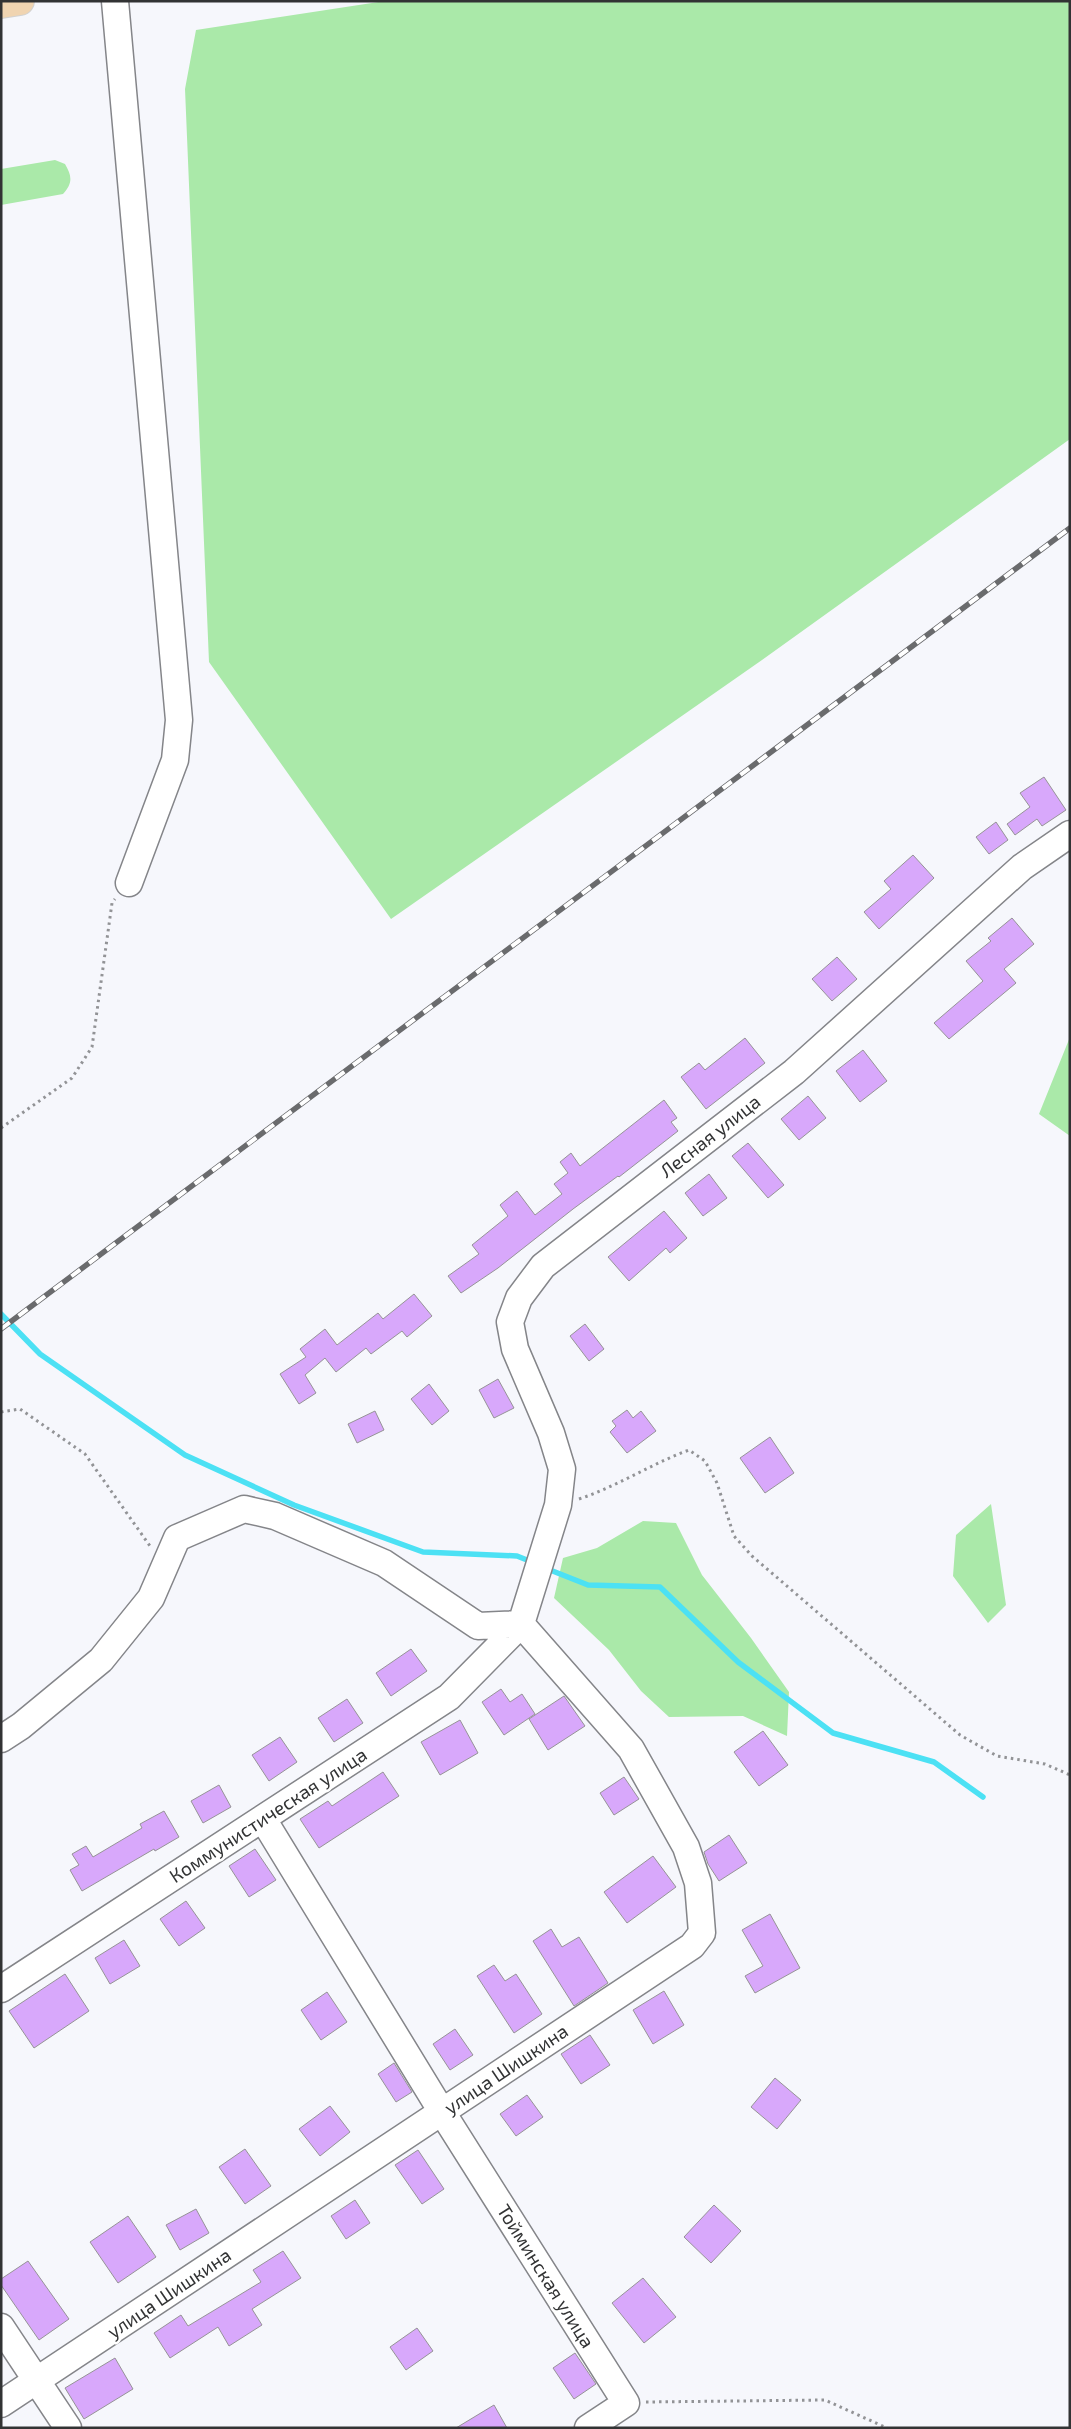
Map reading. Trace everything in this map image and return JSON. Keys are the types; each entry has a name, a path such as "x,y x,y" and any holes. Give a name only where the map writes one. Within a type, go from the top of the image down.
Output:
{"main road":[{"path":"1,4 20,1"}],"street":[{"path":"115,1 179,720 175,760 129,883"},
{"name":"Лесная улица","path":"524,1616 558,1505 562,1469 551,1433 514,1349 510,1322 519,1298 543,1266 794,1072 1022,867 1070,834"},
{"path":"1,1739 21,1726 101,1660 151,1598 177,1538 244,1508 275,1516 384,1563 478,1626 524,1616"},
{"name":"Коммунистическая улица","path":"1,1989 449,1697 524,1616"},
{"name":"улица Шишкина","path":"1,2404 692,1946 702,1933 698,1883 686,1847 631,1750 524,1616"},
{"name":"Тойминская улица","path":"262,1819 442,2112 626,2403"},
{"path":"1,2327 68,2428"},
{"path":"588,2428 626,2403"}],"path":[{"path":"1,1128 72,1078 92,1047 112,904 129,883"},
{"path":"1,1412 20,1409 85,1454 164,1566"},
{"path":"558,1505 622,1482 669,1457 689,1450 705,1460 718,1483 734,1536 752,1556 960,1735 997,1756 1045,1764 1070,1775"},
{"path":"626,2403 825,2400 887,2428"}],"green space":[{"path":"385,1 1070,1 1070,439 762,660 391,919 209,662 185,89 196,30"},
{"path":"55,160 65,164 70,176 69,186 63,194 1,205 1,169"},
{"path":"1070,1037 1070,1136 1039,1114"},
{"path":"991,1504 1006,1605 988,1623 953,1576 956,1535"},
{"path":"643,1521 676,1523 702,1575 751,1638 789,1692 787,1736 743,1716 669,1717 641,1691 609,1650 554,1598 563,1558 597,1548"}],"building":[{"path":"1044,777 1066,810 1042,826 1037,819 1015,835 1007,824 1030,807 1020,793"},
{"path":"996,822 1008,840 989,854 976,837"},
{"path":"913,855 934,878 879,929 864,912 891,889 884,881"},
{"path":"1012,918 1034,944 1004,969 1016,983 949,1039 934,1023 983,981 966,961 991,941 988,938"},
{"path":"837,957 857,979 832,1001 812,979"},
{"path":"745,1038 765,1063 706,1109 681,1077 699,1063 705,1070"},
{"path":"863,1050 887,1081 860,1102 836,1071"},
{"path":"808,1096 826,1118 799,1140 781,1119"},
{"path":"664,1100 677,1118 671,1122 678,1131 619,1177 573,1209 498,1268 461,1293 448,1276 479,1254 472,1245 508,1216 500,1205 517,1191 535,1215 562,1194 554,1184 568,1173 560,1162 571,1153 580,1166"},
{"path":"748,1143 784,1185 768,1198 732,1156"},
{"path":"709,1174 727,1198 703,1216 685,1193"},
{"path":"664,1211 687,1238 670,1253 666,1248 629,1281 608,1257"},
{"path":"414,1294 432,1316 407,1337 402,1331 371,1354 366,1348 336,1372 325,1358 305,1375 316,1393 299,1404 280,1374 306,1357 300,1349 325,1329 337,1345 378,1313 383,1319"},
{"path":"585,1324 604,1349 589,1361 570,1336"},
{"path":"498,1379 514,1408 494,1418 479,1390"},
{"path":"429,1384 449,1411 432,1425 411,1399"},
{"path":"627,1410 633,1418 641,1411 656,1431 627,1453 610,1432 616,1426 612,1421"},
{"path":"375,1411 384,1430 357,1443 348,1424"},
{"path":"770,1437 794,1473 765,1493 740,1458"},
{"path":"411,1649 427,1671 391,1696 376,1673"},
{"path":"501,1689 510,1702 522,1694 535,1714 504,1735 482,1702"},
{"path":"564,1696 585,1726 548,1750 529,1719"},
{"path":"347,1699 363,1723 334,1742 318,1718"},
{"path":"460,1720 478,1753 440,1775 421,1742"},
{"path":"763,1731 788,1765 759,1786 734,1752"},
{"path":"280,1737 297,1762 269,1781 252,1755"},
{"path":"383,1772 399,1796 319,1848 300,1819 328,1801 332,1806"},
{"path":"624,1777 639,1799 614,1815 600,1793"},
{"path":"219,1785 231,1807 203,1823 191,1801"},
{"path":"164,1811 179,1837 155,1851 154,1849 82,1891 70,1870 79,1865 72,1854 86,1846 93,1857 142,1828 140,1824"},
{"path":"729,1835 747,1863 719,1881 708,1864 704,1852"},
{"path":"255,1849 276,1880 249,1897 229,1866"},
{"path":"653,1856 676,1887 627,1923 604,1892"},
{"path":"186,1901 205,1928 179,1946 160,1919"},
{"path":"770,1914 800,1968 755,1993 745,1976 763,1966 742,1930"},
{"path":"551,1929 562,1947 579,1937 608,1983 574,2006 533,1941"},
{"path":"124,1940 140,1966 110,1984 95,1958"},
{"path":"494,1965 505,1981 516,1974 542,2014 514,2033 477,1976"},
{"path":"65,1974 89,2011 34,2048 9,2011"},
{"path":"664,1991 684,2025 653,2044 633,2010"},
{"path":"327,1992 347,2022 321,2040 301,2010"},
{"path":"455,2029 473,2055 450,2070 433,2044"},
{"path":"590,2035 610,2065 581,2084 561,2054"},
{"path":"394,2063 412,2092 396,2102 378,2074"},
{"path":"775,2078 801,2100 777,2129 751,2107"},
{"path":"527,2095 543,2117 516,2136 500,2114"},
{"path":"330,2106 350,2132 320,2156 299,2129"},
{"path":"245,2149 271,2186 245,2204 219,2167"},
{"path":"418,2150 444,2189 422,2204 395,2165"},
{"path":"355,2200 370,2223 346,2239 331,2216"},
{"path":"714,2205 741,2231 711,2263 684,2237"},
{"path":"196,2209 209,2233 180,2250 166,2225"},
{"path":"128,2216 156,2257 118,2283 90,2242"},
{"path":"283,2251 301,2278 252,2309 262,2325 229,2346 218,2327 170,2358 154,2333 181,2315 188,2326 261,2282 253,2270"},
{"path":"28,2261 69,2319 39,2340 1,2285 1,2279"},
{"path":"643,2278 676,2317 644,2343 612,2303"},
{"path":"417,2328 433,2351 406,2370 390,2347"},
{"path":"575,2353 596,2384 574,2399 553,2368"},
{"path":"115,2358 133,2389 84,2419 65,2388"},
{"path":"494,2405 507,2428 456,2428"}],"waterway":[{"path":"1,1314 40,1354 185,1455 294,1505 423,1552 517,1556 532,1562"},
{"path":"545,1568 588,1585 660,1587 738,1662 833,1733 934,1762 983,1797"}],"railway":[{"path":"1,1329 1070,528"}]}
